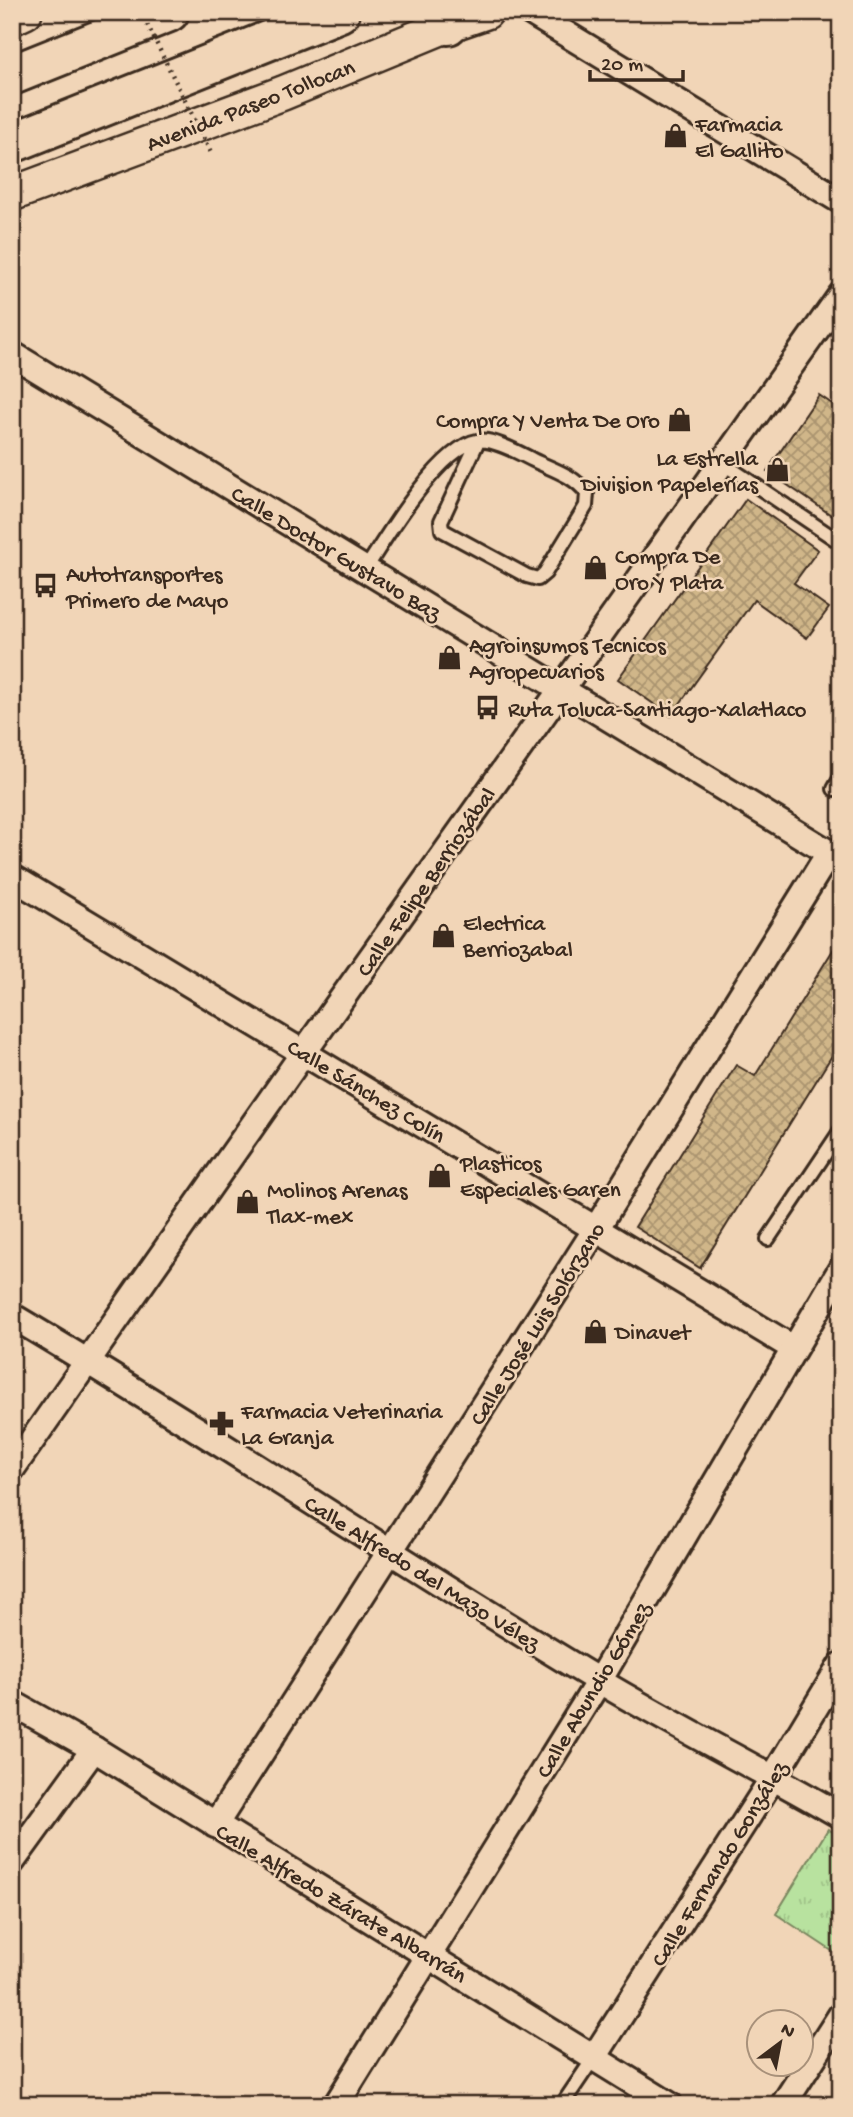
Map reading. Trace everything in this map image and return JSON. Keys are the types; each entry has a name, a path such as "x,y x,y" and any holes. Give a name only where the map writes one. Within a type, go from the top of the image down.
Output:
{"highway":[{"path":"12,75 169,12"},
{"path":"12,143 340,12"}],"main road":[{"path":"12,18 25,12"},
{"name":"Avenida Paseo Tollocan","path":"12,194 283,93 446,19 486,12"}],"street":[{"path":"530,12 841,201"},
{"name":"Calle Felipe Berriozábal","path":"12,1469 560,689 841,295"},
{"name":"Calle Doctor Gustavo Baz","path":"12,354 835,856"},
{"name":"Calle José Luis Solórzano","path":"215,1825 835,856"},
{"name":"Calle Sánchez Colín","path":"12,877 793,1348"},
{"name":"Calle Abundio Gómez","path":"337,2105 599,1681 839,1274"},
{"name":"Calle Alfredo del Mazo Vélez","path":"12,1316 87,1360 389,1553 599,1681 774,1776 841,1816"},
{"name":"Calle Fernando González","path":"593,2059 774,1776 841,1665"},
{"name":"Calle Alfredo Zárate Albarrán","path":"12,1703 94,1749 670,2105"},
{"path":"12,1862 94,1749"},
{"path":"783,2105 841,2015"}],"lane":[{"path":"365,569 436,470 453,453 478,441 503,445 577,481 587,493 586,506 545,573 538,579 527,576 442,530 441,521 478,441"},
{"path":"721,462 841,543"},
{"path":"834,789 841,777"},
{"path":"768,1239 841,1130"},
{"path":"562,2105 593,2059"}],"path":[{"path":"141,12 212,155"}],"green space":[{"path":"828,1829 841,1837 841,1957 776,1914"}],"building":[{"path":"819,395 841,410 841,513 837,519 767,471"},
{"path":"746,499 818,550 794,583 829,608 807,638 754,600 671,716 618,679"},
{"path":"841,937 841,1041 700,1268 635,1227 736,1065 755,1076"}],"place":[{"name":"Farmacia El Gallito","path":"675,136"},
{"name":"Compra Y Venta De Oro","path":"680,419"},
{"name":"La Estrella Division Papelerías","path":"778,470"},
{"name":"Compra De Oro Y Plata","path":"595,568"},
{"name":"Autotransportes Primero de Mayo","path":"46,586"},
{"name":"Agroinsumos Tecnicos Agropecuarios","path":"449,657"},
{"name":"Ruta Toluca-Santiago-Xalatlaco","path":"488,708"},
{"name":"Electrica Berriozabal","path":"443,935"},
{"name":"Plasticos Especiales Garen","path":"440,1175"},
{"name":"Molinos Arenas Tlax-mex","path":"247,1202"},
{"name":"Dinavet","path":"595,1331"},
{"name":"Farmacia Veterinaria La Granja","path":"221,1423"}]}
